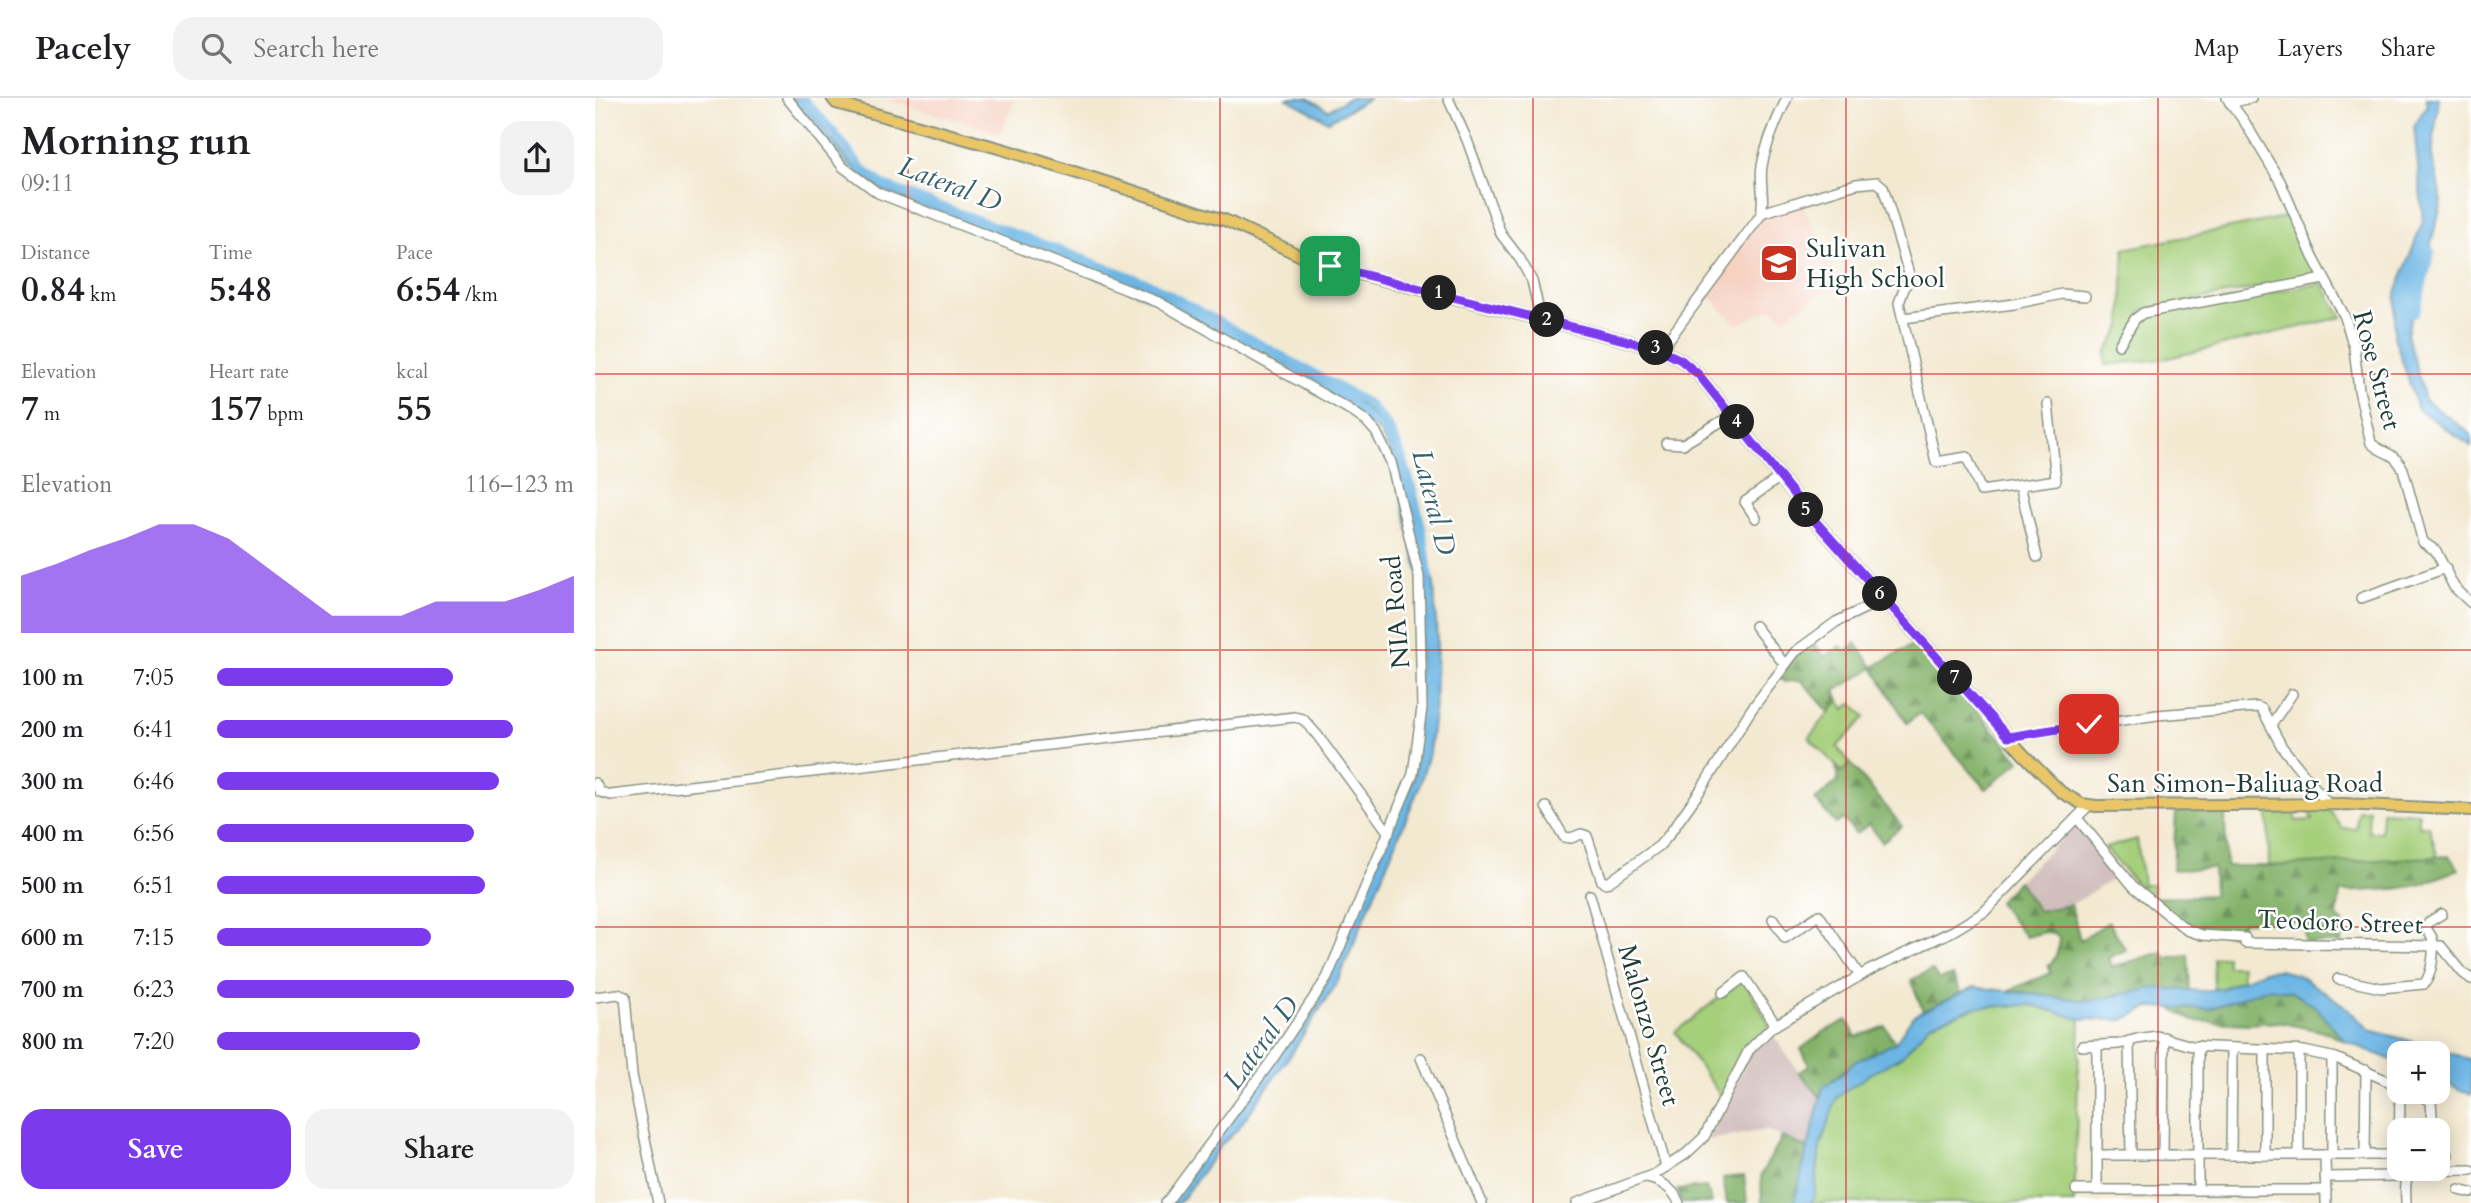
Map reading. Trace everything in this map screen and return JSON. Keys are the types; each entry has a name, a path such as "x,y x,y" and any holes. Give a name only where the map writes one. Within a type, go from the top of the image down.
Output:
{"main road":[{"name":"San Simon-Baliuag Road","path":"832,98 836,103 854,103 1227,221 1301,256 1339,269 1661,350 1681,360 1699,375 1815,521 2008,737 2061,792 2089,805 2133,807 2329,804 2471,810"}],"street":[{"name":"NIA Road","path":"787,98 843,167 878,193 1158,302 1347,408 1366,421 1383,441 1396,477 1420,589 1422,708 1413,775 1327,978 1272,1060 1166,1203"},
{"path":"1448,98 1467,140 1501,234 1532,281 1541,319"},
{"path":"1661,350 1761,214 1764,205 1762,168 1787,98"},
{"path":"2229,100 2251,98"},
{"name":"Rose Street","path":"2229,100 2280,181 2324,279 2345,317 2354,348 2359,390 2371,443 2377,449 2391,453 2399,461 2423,542 2436,551 2454,587 2471,603"},
{"path":"1761,214 1857,184 1872,181 1881,184 1909,274 1899,303 1936,462 1967,457 1981,491 2056,480 2048,404"},
{"path":"2119,345 2135,319 2143,313 2324,279"},
{"path":"1903,318 2014,304 2062,294 2085,296"},
{"path":"1666,443 1683,444 1732,415"},
{"path":"1756,518 1746,501 1780,477"},
{"path":"2021,485 2036,557"},
{"path":"2361,598 2446,568"},
{"path":"1546,807 1564,837 1571,838 1581,834 1587,836 1602,881 1609,882 1659,846 1668,836 1751,710 1795,652 1830,626 1884,599"},
{"path":"1755,626 1785,665"},
{"path":"2271,725 2292,694"},
{"path":"2008,737 2144,717 2250,706 2262,709 2283,747 2329,804"},
{"path":"595,783 600,792 611,795 1294,717 1303,719 1318,736 1389,833"},
{"path":"1577,1203 1644,1178 1685,1154 1704,1137 1749,1050 1776,1025 1860,976 1953,931 1984,912 2089,805"},
{"name":"Teodoro Street","path":"2077,817 2133,886 2194,933 2245,938 2245,943 2432,946 2444,948 2471,979"},
{"name":"Malonzo Street","path":"1590,895 1666,1167"},
{"path":"2338,979 2381,988 2424,985 2430,973 2432,946 2432,936 2426,928 2429,922 2442,914"},
{"path":"1773,919 1785,937 1819,915 1860,976"},
{"path":"1723,993 1744,977 1776,1025"},
{"path":"595,997 618,994 625,997 632,1075 658,1203"},
{"path":"2082,1046 2119,1044 2157,1036 2198,1046 2299,1050 2332,1057 2387,1080"},
{"path":"2163,1155 2165,1037"},
{"path":"2129,1041 2131,1155"},
{"path":"2097,1046 2098,1189"},
{"path":"2198,1046 2198,1189"},
{"path":"2231,1155 2232,1048"},
{"path":"2265,1155 2266,1049"},
{"path":"2299,1050 2299,1155"},
{"path":"2326,1203 2332,1057"},
{"path":"1422,1058 1482,1203"},
{"path":"2365,1155 2366,1070"},
{"path":"2098,1155 2387,1155"},
{"path":"2406,1203 2406,1180 2413,1171 2471,1170"},
{"path":"2325,1177 2387,1176"},
{"path":"1644,1178 1653,1179 1672,1189 1679,1203"},
{"path":"2076,1190 2326,1189"},
{"path":"2459,1190 2471,1193"}],"shaded area":[{"path":"883,98 1014,98 1001,134"},
{"name":"Sulivan High School","path":"1800,201 1822,241 1839,286 1817,295 1785,319 1772,308 1737,325 1706,293 1763,215"},
{"path":"2079,822 2121,874 2071,905 2038,911 2018,881"},
{"path":"1771,1032 1821,1098 1807,1148 1766,1130 1708,1140 1751,1053"}],"green space":[{"path":"2291,216 2319,276 2143,310 2137,322 2145,315 2322,283 2342,317 2164,359 2105,365 2106,353 2122,326 2124,249"},
{"path":"1812,641 1825,657 1840,646 1846,651 1856,643 1873,667 1918,642 2020,761 1986,789 1920,713 1907,723 1873,668 1835,691 1839,700 1829,712 1801,680 1784,682 1780,677 1797,653"},
{"path":"1839,700 1845,709 1852,703 1865,717 1837,747 1851,764 1842,772 1809,738"},
{"path":"1851,764 1902,826 1882,842 1869,824 1856,834 1843,819 1836,824 1815,800 1838,781 1836,766 1842,772"},
{"path":"2295,808 2296,821 2313,820 2307,808 2328,808 2342,828 2356,829 2358,810 2369,810 2368,832 2381,832 2382,811 2419,813 2419,826 2429,826 2438,858 2269,866 2268,809"},
{"path":"2176,810 2225,810 2226,866 2449,856 2459,869 2420,885 2340,892 2337,918 2343,922 2341,943 2305,943 2304,921 2242,922 2241,935 2202,932 2189,928 2149,898 2214,895 2213,868 2173,870"},
{"path":"2137,839 2143,885 2153,885 2153,897 2149,898 2105,848"},
{"path":"2018,881 2038,911 2071,905 2080,940 2109,922 2126,950 2108,958 2112,967 2162,952 2166,958 2188,955 2190,990 2153,988 2088,1001 2009,990 2051,973 2048,965 2055,956 2059,942 2054,933 2045,932 2026,937 1998,902"},
{"path":"2226,956 2227,966 2241,966 2242,980 2214,990 2213,958"},
{"path":"1932,970 1938,979 1953,976 1961,993 1923,1011 1911,980"},
{"path":"1743,979 1770,1025 1721,1096 1675,1032"},
{"path":"2268,988 2290,991 2315,1006 2345,1041 2325,1032 2278,1022 2249,1024 2193,1021 2171,1008 2209,1009"},
{"path":"2033,1005 2080,1019 2074,1203 1811,1203 1814,1198 1820,1147 1836,1097 1901,1057 1930,1024 1977,1007"},
{"path":"1847,1020 1856,1037 1885,1026 1895,1043 1842,1072 1832,1080 1821,1098 1799,1072 1810,1066 1801,1049 1825,1031"},
{"path":"1782,1137 1807,1148 1797,1197 1794,1203 1762,1203 1761,1175"},
{"path":"1744,1176 1747,1203 1727,1203 1723,1178"},
{"path":"1706,1187 1712,1203 1681,1203 1677,1190"}],"water":[{"name":"Lateral D","path":"791,98 799,98 852,164 890,191 1115,272 1193,309 1349,395 1387,430 1406,474 1434,583 1437,639 1435,705 1429,753 1418,790 1339,979 1291,1054 1237,1130 1223,1143 1179,1203 1169,1203 1320,995 1415,774 1422,589 1391,454 1379,431 1180,310 879,191 842,159"},
{"path":"1286,98 1308,98 1328,110 1349,98 1370,98 1328,121"},
{"path":"2426,98 2439,98 2432,156 2442,202 2407,334 2425,400 2471,434 2471,446 2418,409 2394,336 2396,293 2423,221 2414,125 2427,106"},
{"path":"2279,970 2298,975 2341,1003 2370,1030 2411,1041 2387,1041 2387,1058 2345,1041 2315,1006 2290,991 2268,988 2209,1009 2150,1007 2123,1020 2080,1019 2033,1005 1976,1007 1930,1024 1901,1057 1837,1097 1820,1147 1814,1198 1811,1203 1794,1203 1823,1088 1858,1060 1895,1043 1913,1016 1974,987 2088,1001 2153,988 2203,991 2223,988 2264,971"},
{"path":"2450,1053 2471,1060 2471,1095 2450,1085"}],"waterway":[{"name":"Lateral D","path":"803,98 863,169 884,185 1149,283 1368,403 1390,429 1405,466 1421,523 1429,578"},
{"path":"2413,311 2428,252"}],"place":[{"name":"Sulivan High School","path":"1779,263"}],"route":[{"path":"1330,266 1656,348 1681,360 1699,375 1719,398 1815,521 2008,737 2089,724"}]}
